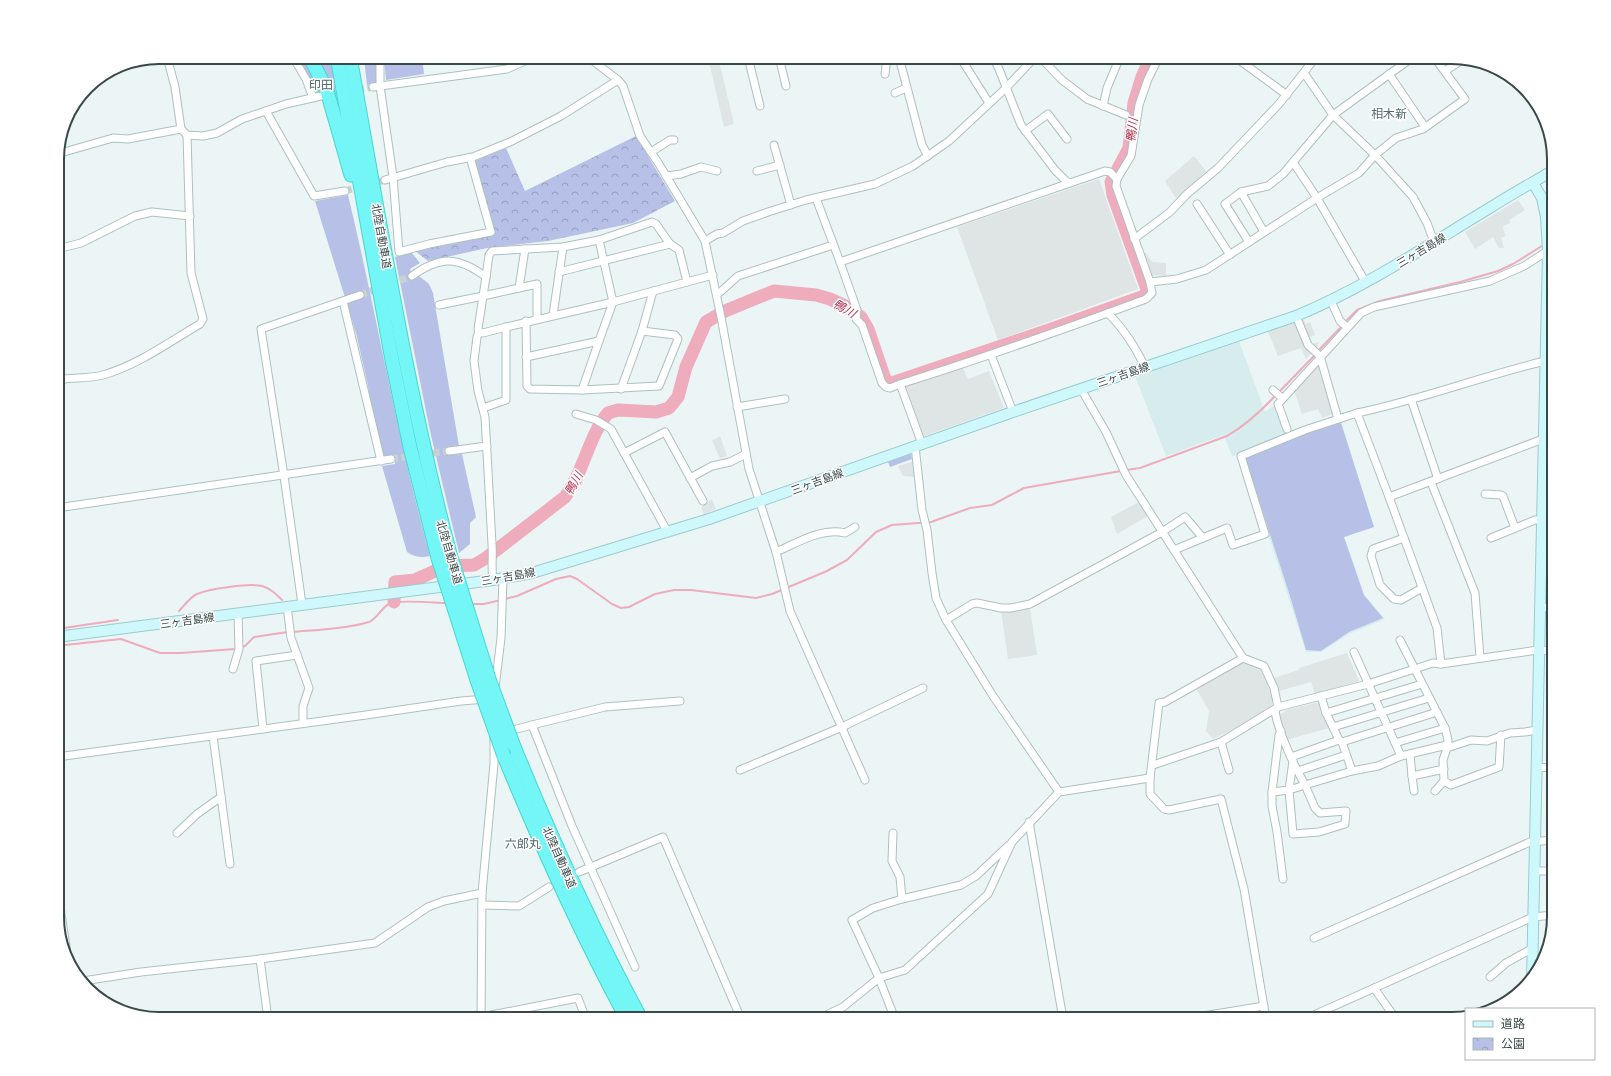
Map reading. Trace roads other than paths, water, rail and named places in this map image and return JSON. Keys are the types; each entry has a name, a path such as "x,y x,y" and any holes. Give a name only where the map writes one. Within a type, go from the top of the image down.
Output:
{"highway":[{"path":"314,64 322,78 333,107 378,284"},
{"name":"北陸自動車道","path":"338,64 378,284 410,447 444,556 478,683 504,756 555,874 581,931 623,1012"},
{"name":"北陸自動車道","path":"351,64 382,235 444,556 513,744 566,870 593,927 637,1012"},
{"path":"359,64 382,235"}],"main road":[{"name":"三ヶ吉島線","path":"64,637 302,604 493,580 532,573 709,519 1013,412 1296,316 1331,301 1366,283 1547,175"},
{"path":"1534,183 1542,198 1547,223"},
{"path":"1532,968 1536,841 1538,650 1543,440 1547,379"}],"street":[{"path":"169,64 175,87 181,129 187,135 203,136 217,133 242,119 286,104 321,96"},
{"path":"297,64 306,79 313,98"},
{"path":"379,64 377,87 393,177 398,252 429,244 492,232 470,157"},
{"path":"377,87 507,69 518,64"},
{"path":"597,64 618,80 622,86 640,136 705,240 717,295 749,469 776,552 790,611 865,780"},
{"path":"750,64 760,106"},
{"path":"781,64 786,86"},
{"path":"885,74 886,64"},
{"path":"901,64 922,145 928,156"},
{"path":"964,64 989,103"},
{"path":"996,64 1015,114 1025,131 1055,170 1070,183"},
{"path":"705,240 717,234 723,233 744,221 791,205 875,184 912,166 949,140 1006,88 1028,64"},
{"path":"1046,64 1073,90 1087,99 1126,115"},
{"path":"1103,106 1107,88 1117,64"},
{"path":"816,198 856,310 856,318 862,325 882,383 886,387 890,388 991,355 1146,299 1152,294 1150,282 1116,186 1117,179 1131,156 1139,105 1148,78 1155,64"},
{"path":"1245,64 1287,95"},
{"path":"1134,239 1170,212 1187,194 1218,168 1287,95 1311,64"},
{"path":"1249,242 1224,204 1241,192 1268,186 1283,174 1333,115 1403,64"},
{"path":"1150,282 1177,280 1206,270 1317,198 1359,173 1375,155 1396,138 1425,127 1465,99 1440,64"},
{"path":"1445,71 1455,64"},
{"path":"1304,74 1333,115 1375,155 1413,197 1427,223 1434,242"},
{"path":"1389,74 1425,127"},
{"path":"385,180 470,157 510,142 561,116 618,80"},
{"path":"895,93 906,88"},
{"path":"266,111 314,196 345,191"},
{"path":"1025,131 1048,114 1067,139"},
{"path":"64,152 113,138 128,139 181,129"},
{"path":"64,380 86,379 104,375 138,361 200,324 203,319 190,273 190,216 187,135"},
{"path":"651,152 670,140 674,140"},
{"path":"774,145 791,205"},
{"path":"1293,162 1317,198 1366,283"},
{"path":"757,171 780,165"},
{"path":"666,176 681,174 701,167 717,171"},
{"path":"840,262 1105,171 1110,172 1117,179"},
{"path":"1241,192 1264,232"},
{"path":"1197,204 1230,255"},
{"path":"64,247 81,243 135,216 152,212 190,216"},
{"path":"493,580 487,446 483,408 478,391 474,361 477,337 480,332 478,329 489,255 492,251 563,247 599,240 652,222 656,224 670,244 679,250 687,282"},
{"path":"582,390 612,302 599,240"},
{"path":"559,272 670,244"},
{"path":"717,295 738,276 834,245"},
{"path":"553,315 563,247"},
{"path":"519,288 525,249"},
{"path":"1287,429 1278,404 1320,356 1361,313 1374,307 1490,281 1524,266 1547,252"},
{"path":"412,276 431,264 451,260 461,262 486,277"},
{"path":"480,332 483,333 526,321 612,302 713,275"},
{"path":"439,305 537,284 537,319"},
{"path":"621,389 642,331 653,291"},
{"path":"302,604 261,329 360,295"},
{"path":"343,301 381,461"},
{"path":"1331,301 1340,321 1347,327"},
{"path":"1108,313 1124,330 1135,346 1145,367"},
{"path":"1296,316 1308,345 1320,356 1338,419"},
{"path":"526,321 527,386 530,388 582,390 659,386 678,339 675,335 642,331"},
{"path":"483,408 506,400 506,327"},
{"path":"526,357 599,341"},
{"path":"991,355 1013,412"},
{"path":"1174,550 1227,528 1233,545 1265,534 1241,456 1305,430 1357,413 1391,406 1482,378 1547,364"},
{"path":"900,384 919,445 932,574 936,598 946,620 993,696 1059,792"},
{"path":"1081,389 1106,432 1126,475 1243,658 1264,666 1274,688 1276,716 1281,731 1314,808 1320,813 1346,811 1346,824 1319,832 1293,834 1289,790 1292,759"},
{"path":"1273,390 1282,398"},
{"path":"737,407 785,399"},
{"path":"1411,399 1435,480 1475,593 1480,658"},
{"path":"1357,413 1437,628 1441,664"},
{"path":"576,414 596,420 611,429 667,532"},
{"path":"624,453 666,432 703,501"},
{"path":"1389,497 1543,440"},
{"path":"449,451 487,446"},
{"path":"690,478 712,466 730,462 746,454"},
{"path":"64,507 284,476 391,459"},
{"path":"1542,489 1547,488"},
{"path":"1484,494 1503,496 1515,528"},
{"path":"946,620 972,604 977,603 1001,608 1011,608 1030,604 1162,532 1185,517 1204,538"},
{"path":"1491,538 1535,520 1541,520"},
{"path":"776,552 816,534 838,531 845,533 855,527"},
{"path":"1404,538 1373,549 1371,556 1380,585 1394,599 1401,600 1422,588"},
{"path":"1540,573 1547,574"},
{"path":"481,1012 482,893 494,764 494,699 501,638 503,578"},
{"path":"288,606 291,638 309,688 303,706 303,723"},
{"path":"1540,607 1547,608"},
{"path":"233,669 239,649 238,613"},
{"path":"1400,640 1445,728 1447,747 1443,760 1444,780 1435,791"},
{"path":"1152,764 1221,742 1276,709 1368,684 1433,663 1441,664 1538,650 1547,651"},
{"path":"1354,652 1401,756"},
{"path":"263,729 256,661 297,655"},
{"path":"1243,658 1165,702 1159,703 1150,778 1150,794 1164,809 1169,810 1220,799 1244,889 1265,1012"},
{"path":"1326,713 1422,684"},
{"path":"740,770 842,727 924,688"},
{"path":"1321,696 1326,713 1340,741 1352,771"},
{"path":"1333,727 1429,698"},
{"path":"64,756 461,701 494,699"},
{"path":"517,729 605,708 680,701"},
{"path":"1292,759 1340,741 1388,728 1437,712"},
{"path":"532,725 572,826 636,966"},
{"path":"1395,743 1445,728"},
{"path":"1272,792 1289,790 1352,771 1378,766 1401,756 1447,747 1471,740 1486,741 1510,733 1537,730"},
{"path":"1281,731 1278,735 1272,806 1283,879"},
{"path":"1444,780 1451,785 1499,767 1501,735"},
{"path":"213,736 230,864"},
{"path":"1221,742 1229,770"},
{"path":"1410,754 1414,791"},
{"path":"1298,771 1346,755"},
{"path":"1537,768 1547,767"},
{"path":"1412,776 1444,770"},
{"path":"892,1012 879,978 852,920 873,908 902,899 960,885 976,876 1012,842 1029,822 1059,792 1150,778"},
{"path":"177,833 197,814 221,797"},
{"path":"1029,822 1063,1012"},
{"path":"893,833 892,861 900,877 902,899"},
{"path":"579,872 663,836 738,1012"},
{"path":"1314,938 1530,842 1547,840"},
{"path":"833,1012 843,1007 879,978 905,970 988,894 1012,842"},
{"path":"1535,871 1547,871"},
{"path":"482,905 519,906 548,887"},
{"path":"88,980 141,972 260,959 375,943 428,907 444,901 482,893"},
{"path":"1321,1012 1533,917 1547,916"},
{"path":"1490,977 1506,963 1532,948"},
{"path":"260,959 267,1012"},
{"path":"1374,988 1391,1012"},
{"path":"510,1012 578,998 583,1012"},
{"path":"1228,1012 1264,1006"}],"waterway":[{"name":"鴨川","path":"394,602 395,582 415,580 446,566 474,565 486,558 565,497 577,477 601,422 608,413 618,410 656,412 669,408 678,397 686,367 706,322 725,311 774,291 816,295 830,299 845,306 861,317 868,329 886,382 892,383 1144,296 1148,292 1113,195 1111,182 1129,148 1134,103 1148,64"},
{"path":"1345,322 1357,310 1380,301 1460,282 1498,271 1513,264 1545,244"},
{"path":"1318,351 1342,326"},
{"path":"1279,392 1315,355"},
{"path":"1126,470 1140,468 1227,436 1241,427 1265,407 1276,395"},
{"path":"505,599 517,596 556,579 570,576 577,579 612,604 621,608 629,607 655,594 674,590 691,590 756,598 772,594 827,571 847,560 876,532 892,525 931,522 970,508 992,505 1024,488 1121,471"},
{"path":"179,611 194,595 210,590 229,587 262,586 273,592 282,600"},
{"path":"470,604 484,604 501,600"},
{"path":"292,632 341,628 369,622 372,621 386,606 393,603 408,601 447,603"},
{"path":"64,628 118,620"},
{"path":"65,645 121,639 160,653 181,653 235,649 245,646 254,637 288,632"}],"tunnel":[{"path":"326,95 373,87"},
{"path":"345,191 385,180"},
{"path":"360,295 412,276"},
{"path":"391,459 449,451"}],"district":[{"name":"印田","path":"321,84"},
{"name":"相木新","path":"1389,113"},
{"name":"六郎丸","path":"523,843"}]}
